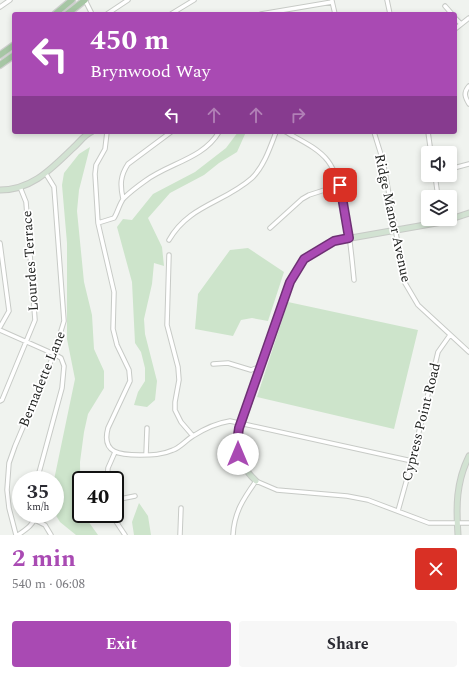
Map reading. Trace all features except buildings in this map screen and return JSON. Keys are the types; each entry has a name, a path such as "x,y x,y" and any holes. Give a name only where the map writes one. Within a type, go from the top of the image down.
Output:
{"main road":[{"path":"57,12 72,0"},
{"path":"70,12 85,0"},
{"path":"0,55 12,46"},
{"path":"0,65 12,56"}],"street":[{"path":"0,7 10,0"},
{"path":"85,0 91,12"},
{"path":"110,12 128,0"},
{"path":"174,12 194,0"},
{"path":"387,0 390,12"},
{"path":"272,12 332,1 335,12"},
{"path":"445,6 450,12"},
{"path":"457,27 469,18"},
{"path":"457,20 461,24"},
{"path":"469,86 465,96 469,104"},
{"path":"0,190 20,187 36,181 46,174 89,134"},
{"path":"107,134 105,149 96,165 95,174 98,223 114,292 113,329 117,345 129,370 130,380 106,435 110,448 123,455 161,454 175,450 193,436 221,422 241,422 412,461"},
{"path":"123,199 120,184 123,171 128,164 168,134"},
{"path":"98,223 114,218 123,199 145,181 163,169 202,151 214,141 218,134"},
{"path":"169,240 176,227 187,217 239,187 253,177 264,162 275,134"},
{"path":"289,134 328,160 336,173 340,185 349,238 354,280"},
{"name":"Ridge Manor Avenue","path":"375,134 383,161 405,283 408,290 418,305 469,352"},
{"path":"428,134 430,146"},
{"path":"457,167 469,164"},
{"name":"Bernadette Lane","path":"17,535 9,508 7,490 9,463 54,354 64,321 54,186 46,174"},
{"path":"270,228 302,199 309,195 340,185"},
{"name":"Lourdes Terrace","path":"0,401 2,400 35,320 26,202 20,187"},
{"path":"457,216 469,213"},
{"path":"421,225 395,231 334,241 304,259 290,282 262,366 241,422 238,435 238,454 245,469 256,481 277,490 347,496 368,500 429,523 469,523"},
{"path":"0,242 9,311 0,329 61,358 64,366 62,388 39,471"},
{"path":"169,255 167,325 178,367 179,380 175,410 181,422 193,436"},
{"name":"Cypress Point Road","path":"398,511 412,461 438,352 450,335"},
{"path":"213,364 228,363 251,370 262,366"},
{"path":"146,455 147,428"},
{"path":"108,471 115,452"},
{"path":"458,535 457,499 460,480 469,456"},
{"path":"233,535 235,517 239,505 256,481"},
{"path":"124,498 135,496"},
{"path":"180,535 181,508"},
{"path":"17,535 28,529 33,523"},
{"path":"41,523 45,525 51,535"},
{"path":"117,523 124,535"}],"green space":[{"path":"236,134 245,134 237,152 219,163 204,175 170,193 148,218 162,247 164,266 154,263 152,284 144,319 145,334 157,381 155,400 147,407 134,405 138,392 145,381 145,368 141,352 135,343 132,282 117,227 123,219 132,220 153,194 195,172 226,148"},
{"path":"90,147 79,190 77,211 84,282 92,315 94,349 104,371 104,388 88,414 84,432 80,471 72,471 72,523 89,523 98,535 76,535 61,523 64,523 64,471 56,471 75,379 67,339 67,243 62,185 64,173 79,154"},
{"path":"248,248 284,272 268,321 252,318 241,320 233,336 195,329 198,294 230,250"},
{"path":"288,302 418,330 394,429 257,397"},
{"path":"139,503 148,516 151,535 134,535 132,522"}],"route":[{"path":"238,454 237,442 239,428 290,282 304,259 334,241 349,238 340,185"}]}
